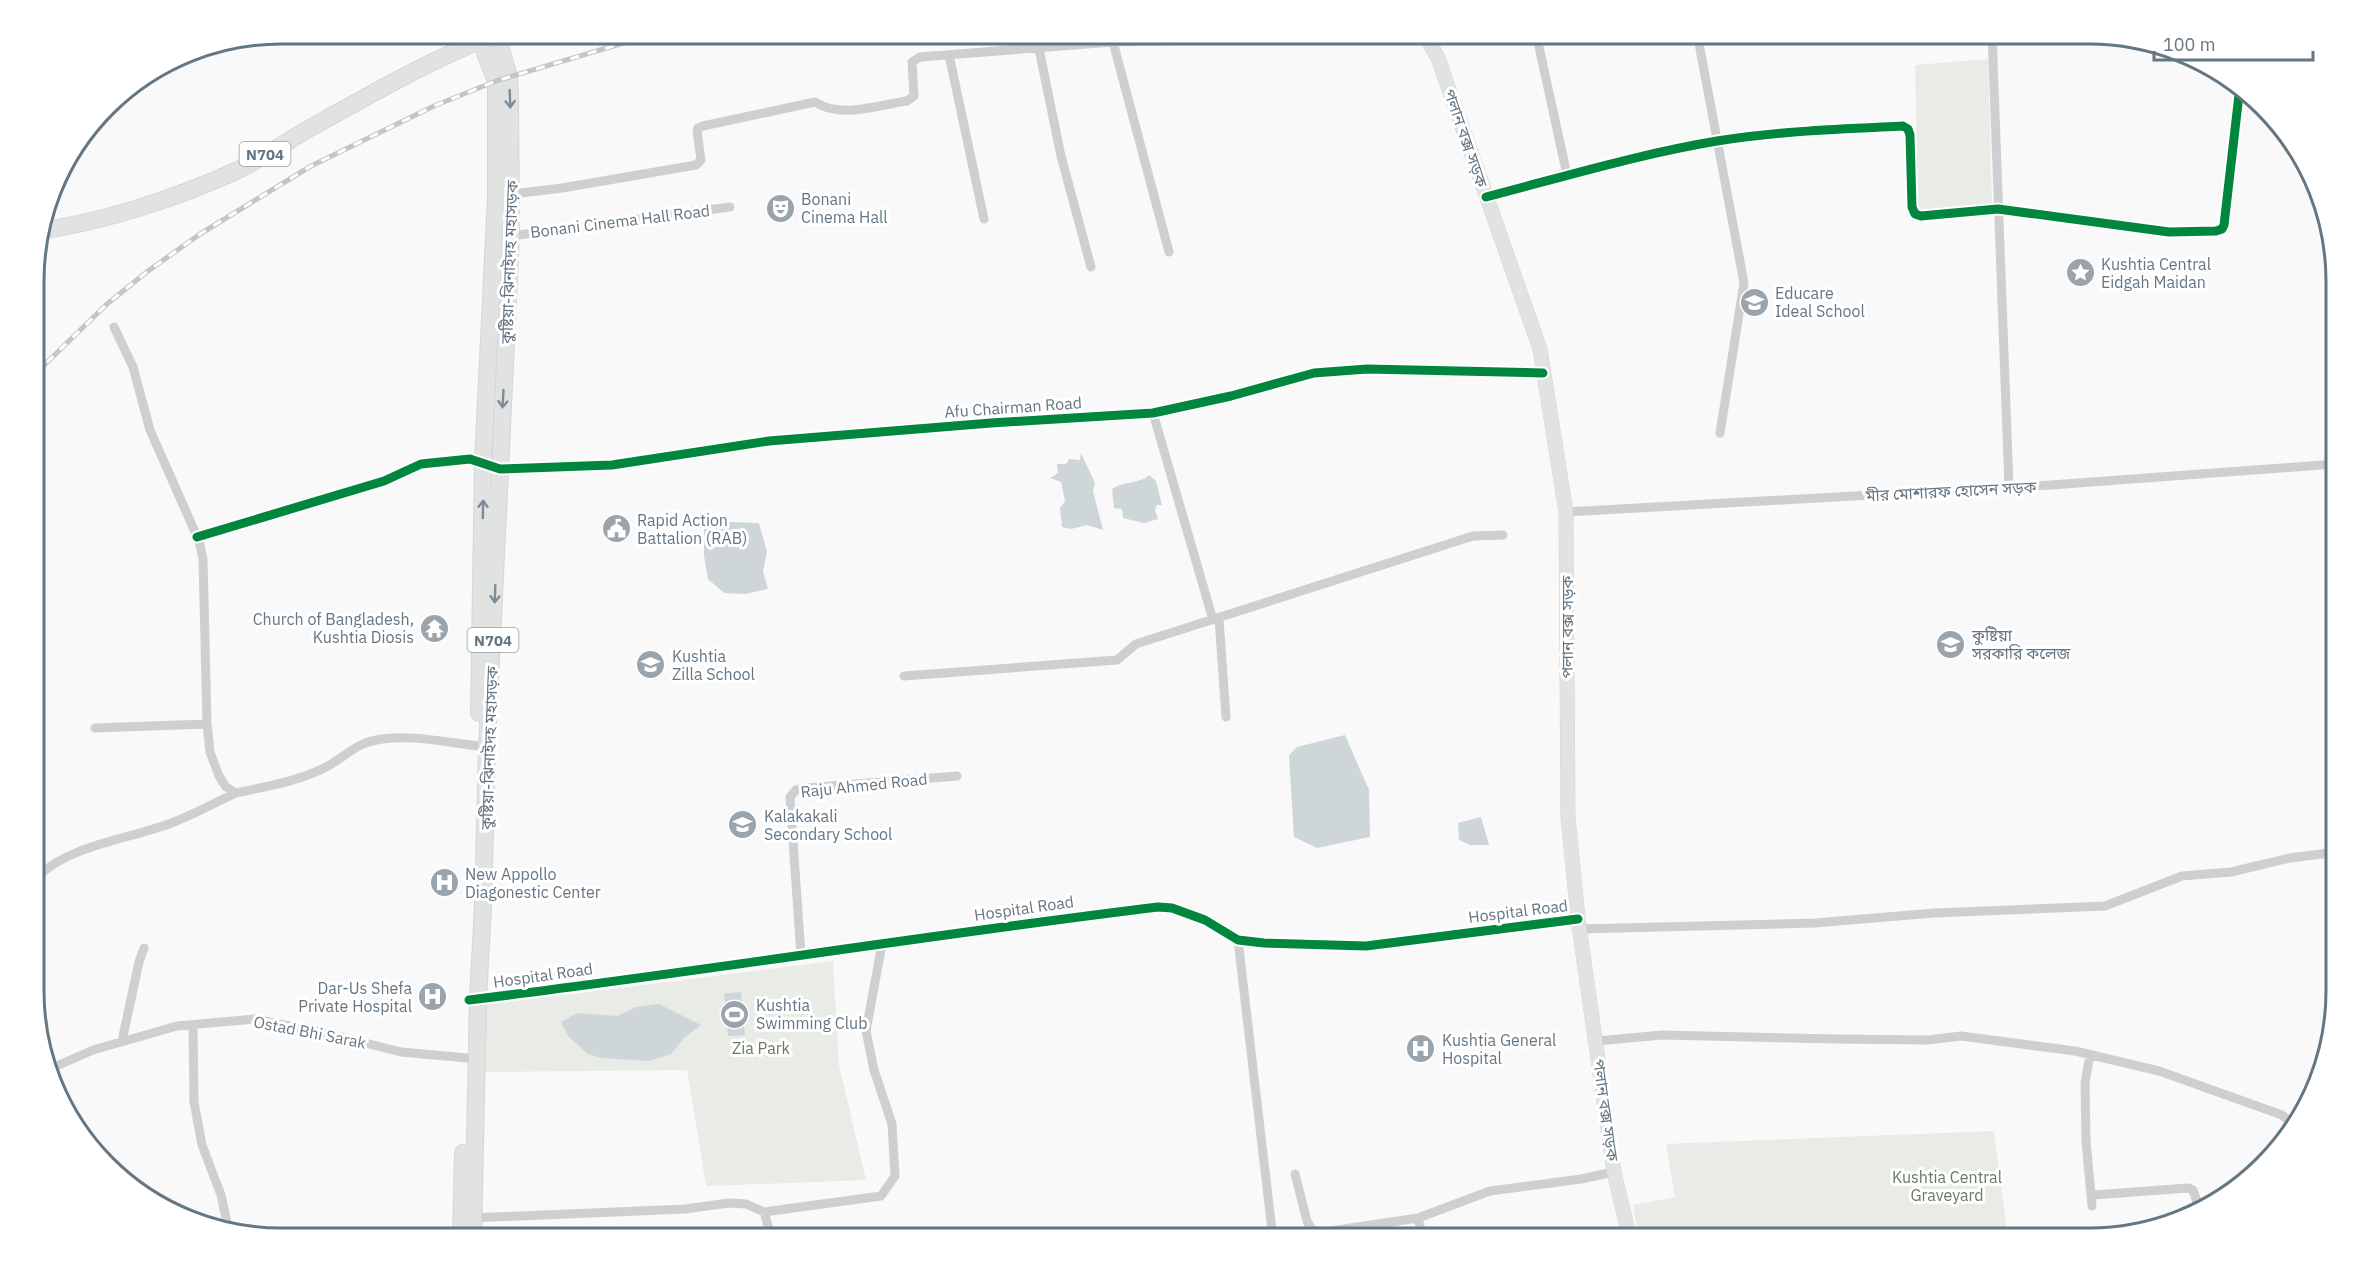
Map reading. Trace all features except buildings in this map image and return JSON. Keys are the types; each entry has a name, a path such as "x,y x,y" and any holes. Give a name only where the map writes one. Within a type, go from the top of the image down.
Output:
{"highway":[{"name":"N704","path":"49,229 105,217 148,204 240,169 352,105 450,53 476,44"},
{"name":"কুষ্টিয়া-ঝিনাইদহ মহাসড়ক","path":"479,44 496,81 504,157 512,194 511,236 500,293"},
{"path":"481,44 493,51 495,44"},
{"name":"কুষ্টিয়া-ঝিনাইদহ মহাসড়ক","path":"470,1228 468,1218 473,1000 500,469 496,374 509,77 499,44"},
{"name":"কুষ্টিয়া-ঝিনাইদহ মহাসড়ক","path":"479,855 478,746 483,463 496,374"},
{"name":"কুষ্টিয়া-ঝিনাইদহ মহাসড়ক","path":"470,1097 466,1058 473,1000"},
{"name":"কুষ্টিয়া-ঝিনাইদহ মহাসড়ক","path":"464,1228 468,1218"}],"main road":[{"name":"পলান বক্স সড়ক","path":"1430,44 1438,58 1540,349 1566,512 1568,817 1579,924 1614,1172 1627,1228"}],"street":[{"path":"512,194 562,188 696,165 701,160 697,131 703,126 815,102 825,108 839,111 907,101 914,96 912,62 915,59 1092,44"},
{"path":"1114,44 1168,252"},
{"path":"1538,44 1568,176"},
{"path":"1699,44 1744,283 1720,433"},
{"path":"1992,44 2009,487"},
{"path":"1039,49 1061,156 1091,267"},
{"path":"949,55 984,219"},
{"path":"1486,196 1716,141 1785,132 1903,126 1908,129 1910,135 1912,201 1915,214 1921,216 1998,209 2169,232 2222,229 2239,96"},
{"name":"Bonani Cinema Hall Road","path":"511,236 729,207"},
{"path":"114,327 133,367 150,430 197,537 203,559 207,724 210,752 219,776 226,787 236,793"},
{"name":"Afu Chairman Road","path":"197,537 384,481 421,464 471,459 500,469 612,465 769,441 1153,413 1232,396 1314,373 1367,369 1543,373"},
{"path":"1153,413 1216,619 1226,717"},
{"name":"মীর মোশারফ হোসেন সড়ক","path":"1566,512 2009,487 2326,465"},
{"path":"904,676 1117,660 1136,644 1473,536 1503,535"},
{"path":"95,728 207,724"},
{"path":"44,873 57,862 174,822 236,793 296,780 329,765 355,747 373,740 406,739 478,746"},
{"name":"Raju Ahmed Road","path":"801,956 790,796 796,790 805,788 957,776"},
{"name":"Hospital Road","path":"473,1000 1025,923 1158,907 1172,909 1205,920 1238,940 1366,946 1579,924 1815,923 1934,912 2105,906 2182,876 2231,872 2290,858 2326,853"},
{"path":"1238,940 1272,1228"},
{"path":"468,1218 685,1209 729,1203 746,1204 764,1212 881,1196 895,1176 892,1124 874,1070 866,1031 882,944"},
{"path":"122,1041 144,948"},
{"name":"Ostad Bhi Sarak","path":"56,1066 93,1050 177,1026 255,1018 401,1052 466,1058"},
{"path":"193,1025 194,1102 202,1145 221,1195 227,1222"},
{"path":"1597,1041 1662,1035 1837,1040 1927,1040 1961,1036 2090,1055 2159,1071 2282,1115 2289,1121"},
{"path":"2090,1055 2085,1083 2086,1141 2093,1201 2188,1188 2193,1190 2197,1202"},
{"path":"1351,1228 1418,1218 1490,1191 1581,1179 1614,1172"},
{"path":"1295,1174 1311,1228"},
{"path":"764,1212 769,1228"},
{"path":"1418,1218 1420,1228"}],"green space":[{"path":"1988,59 1992,207 1918,211 1915,65"},
{"name":"Zia Park","path":"833,961 839,1065 866,1180 706,1186 687,1070 480,1072 484,1005"},
{"name":"Kushtia Central Graveyard","path":"1994,1131 2007,1228 1637,1228 1633,1205 1675,1197 1666,1144"}],"shaded area":[{"path":"1081,453 1095,483 1093,491 1103,530 1087,525 1071,529 1062,527 1060,508 1065,501 1061,482 1050,478 1058,473 1057,464 1066,464 1069,459 1080,460"},
{"path":"1149,475 1156,481 1162,505 1157,505 1155,510 1158,519 1144,523 1123,518 1122,509 1114,508 1112,489 1141,480"},
{"path":"704,521 759,523 767,552 763,571 768,589 745,594 724,593 708,579 704,556"},
{"path":"1345,735 1369,790 1370,837 1317,848 1294,837 1289,755 1297,747"},
{"path":"1481,817 1489,845 1470,845 1459,840 1458,823"},
{"name":"Kushtia Swimming Club","path":"741,992 745,1035 728,1036 724,994"},
{"path":"659,1004 701,1025 684,1038 671,1054 649,1061 602,1058 588,1054 569,1037 561,1022 577,1013 617,1016 636,1007"}],"railway":[{"path":"44,365 107,304 148,271 200,234 311,166 434,106 496,81 620,44"}],"cycle path":[{"path":"1486,197 1630,159 1717,141 1833,129 1903,126 1908,129 1910,135 1912,207 1915,214 1921,216 1998,209 2169,232 2216,231 2222,229 2224,225 2239,96"},
{"path":"197,537 384,481 421,464 470,459 500,469 612,465 769,441 991,423 1153,413 1231,396 1314,373 1367,369 1543,373"},
{"path":"469,1000 1158,907 1172,908 1205,920 1238,940 1366,946 1578,919"}],"place":[{"name":"Bonani Cinema Hall","path":"780,208"},
{"name":"Kushtia Central Eidgah Maidan","path":"2080,273"},
{"name":"Educare Ideal School","path":"1754,302"},
{"name":"Rapid Action Battalion (RAB)","path":"616,529"},
{"name":"Church of Bangladesh, Kushtia Diosis","path":"435,628"},
{"name":"কুষ্টিয়া সরকারি কলেজ","path":"1951,644"},
{"name":"Kushtia Zilla School","path":"651,665"},
{"name":"Kalakakali Secondary School","path":"743,825"},
{"name":"New Appollo Diagonestic Center","path":"444,883"},
{"name":"Dar-Us Shefa Private Hospital","path":"433,997"},
{"name":"Kushtia Swimming Club","path":"735,1014"},
{"name":"Kushtia General Hospital","path":"1421,1049"}]}
